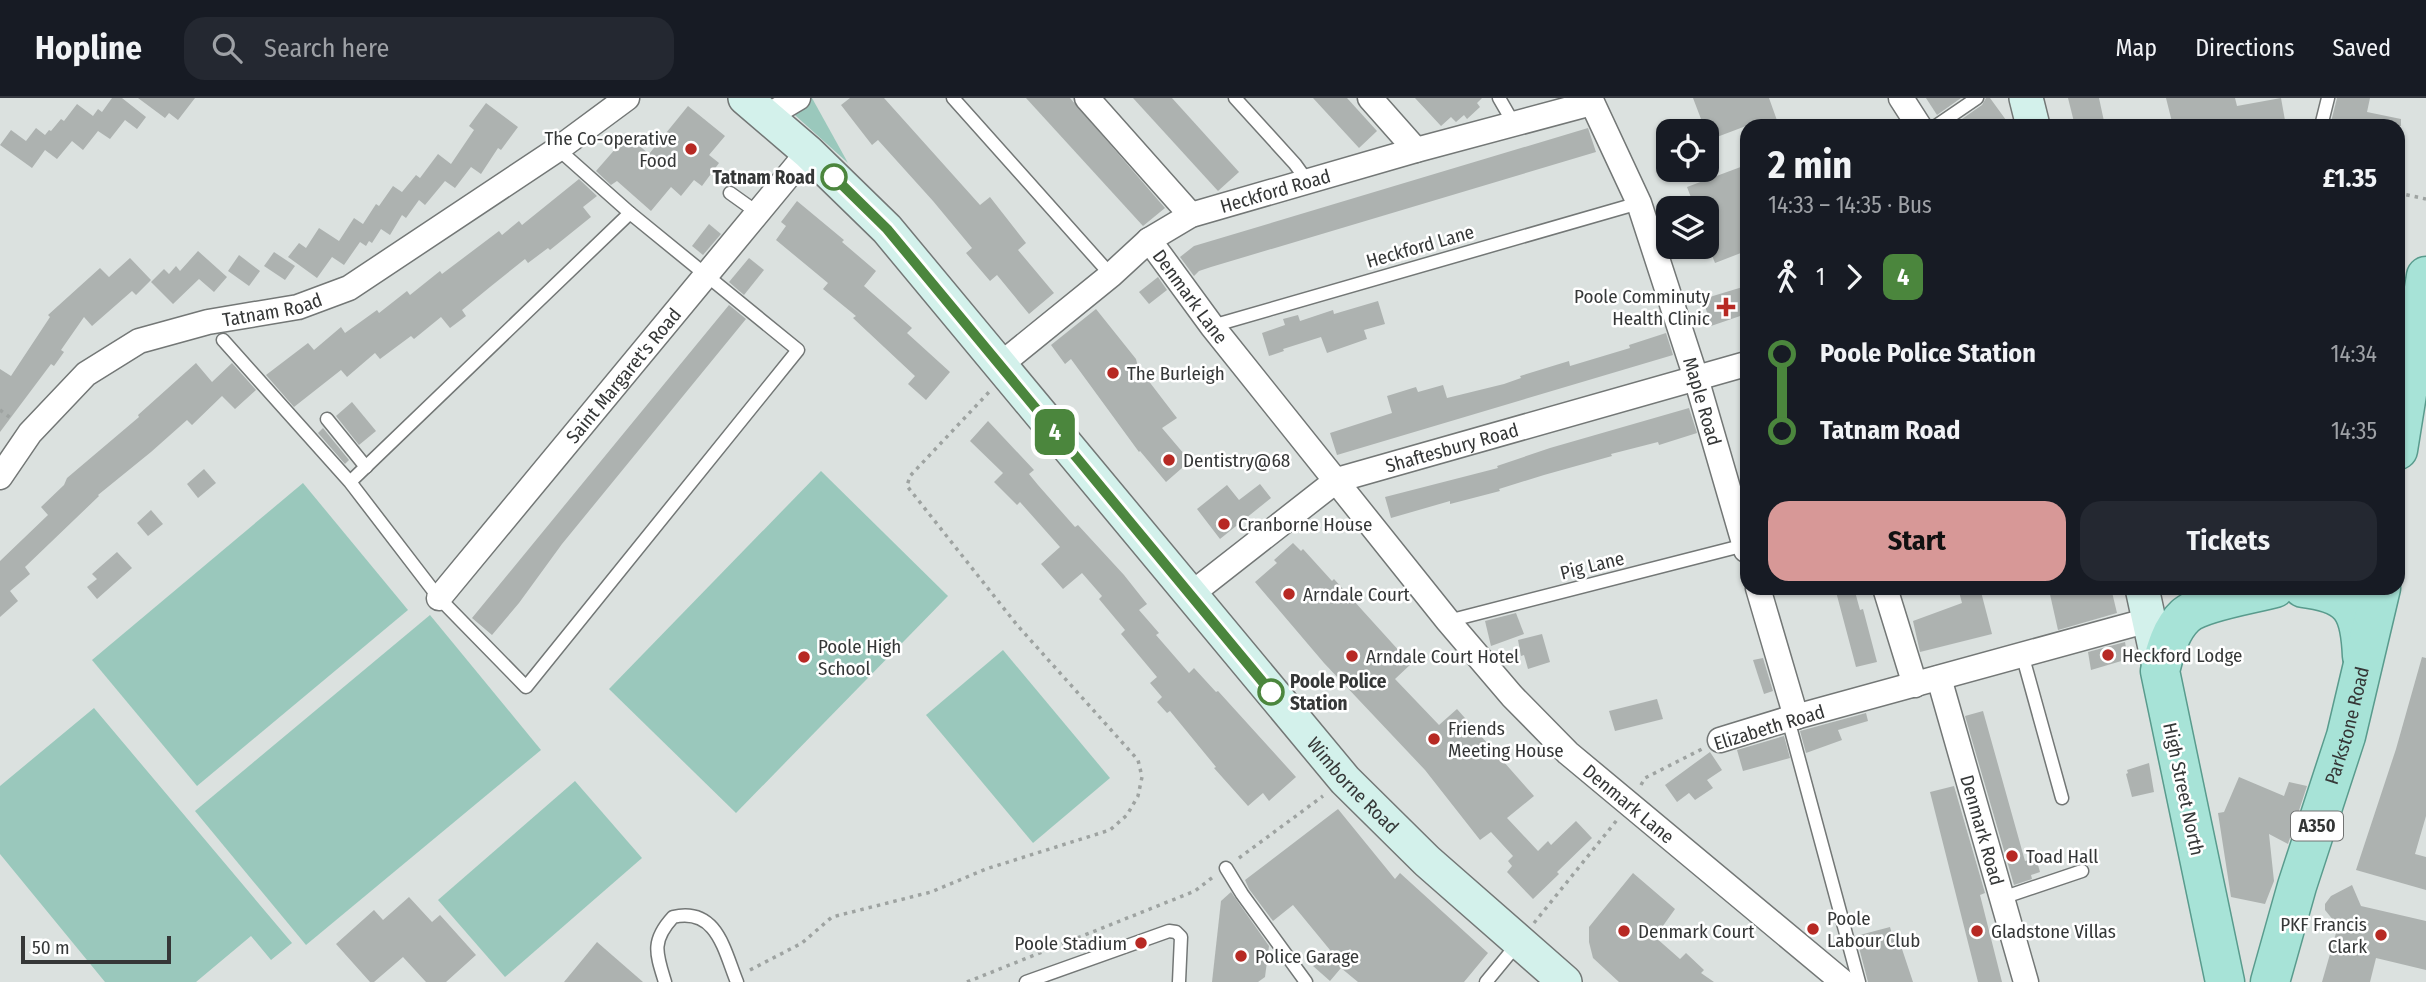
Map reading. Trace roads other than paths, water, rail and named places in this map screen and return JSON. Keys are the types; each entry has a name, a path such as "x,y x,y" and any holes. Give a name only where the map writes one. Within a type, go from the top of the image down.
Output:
{"main road":[{"path":"2026,98 2031,119"},
{"name":"Wimborne Road","path":"756,108 808,152 887,229 1345,780 1427,861 1565,982"},
{"path":"2405,377 2426,276"},
{"path":"2144,595 2160,671"},
{"path":"2166,595 2178,603 2199,608 2240,595"},
{"name":"A350","path":"2334,595 2342,598 2357,615 2361,633 2362,669"},
{"name":"Parkstone Road","path":"2270,982 2297,886 2346,736 2379,595"},
{"name":"High Street North","path":"2199,608 2186,615 2175,629 2166,647 2160,671 2225,982"}],"street":[{"name":"Tatnam Road","path":"0,477 30,433 86,374 139,341 208,322 298,307 349,288 558,149 627,98"},
{"path":"756,108 798,98"},
{"path":"1087,98 1191,215"},
{"path":"1370,98 1416,150"},
{"path":"1900,98 1914,119"},
{"name":"Heckford Road","path":"1003,369 1149,240 1191,215 1591,101"},
{"name":"Maple Road","path":"1591,101 1639,203 1696,378 1740,528"},
{"name":"Saint Margaret's Road","path":"439,598 808,152"},
{"name":"Denmark Lane","path":"1149,240 1212,326 1448,621 1512,696 1568,752 1843,982"},
{"name":"Shaftesbury Road","path":"1190,595 1337,480 1740,366"},
{"path":"1760,595 1792,718"},
{"path":"1887,595 1915,685"},
{"name":"Elizabeth Road","path":"1720,740 2149,620"},
{"name":"Denmark Road","path":"1939,678 2025,982"}],"lane":[{"path":"953,98 1111,275"},
{"path":"1235,98 1296,164 1308,183"},
{"path":"1499,98 1514,124"},
{"path":"1946,119 1977,98"},
{"path":"2323,119 2328,98"},
{"path":"223,340 350,482 439,598 526,687 799,350 630,213 558,149"},
{"path":"730,193 758,213"},
{"name":"Heckford Lane","path":"1212,326 1639,203"},
{"path":"350,482 630,213"},
{"path":"327,419 366,467"},
{"name":"Pig Lane","path":"1448,621 1740,549"},
{"path":"2022,654 2062,798"},
{"path":"1792,718 1859,982"},
{"path":"1226,868 1306,982"},
{"path":"2002,898 2082,872"},
{"path":"666,982 657,954 657,940 673,916 686,914 700,917 714,928 736,979"},
{"path":"1026,982 1169,931 1176,932 1181,937 1179,982"},
{"path":"1486,982 1519,942"}],"place":[{"name":"The Co-operative Food","path":"691,149"},
{"name":"Tatnam Road","path":"834,177"},
{"name":"Poole Comminuty Health Clinic","path":"1726,307"},
{"name":"The Burleigh","path":"1113,373"},
{"name":"Dentistry@68","path":"1169,460"},
{"name":"Cranborne House","path":"1224,524"},
{"name":"Arndale Court","path":"1289,594"},
{"name":"Heckford Lodge","path":"2108,655"},
{"name":"Arndale Court Hotel","path":"1352,656"},
{"name":"Poole High School","path":"804,657"},
{"name":"Poole Police Station","path":"1271,692"},
{"name":"Friends Meeting House","path":"1434,739"},
{"name":"Toad Hall","path":"2012,856"},
{"name":"Poole Labour Club","path":"1813,929"},
{"name":"Denmark Court","path":"1624,931"},
{"name":"Gladstone Villas","path":"1977,931"},
{"name":"PKF Francis Clark","path":"2381,935"},
{"name":"Poole Stadium","path":"1141,943"},
{"name":"Police Garage","path":"1241,956"}]}
